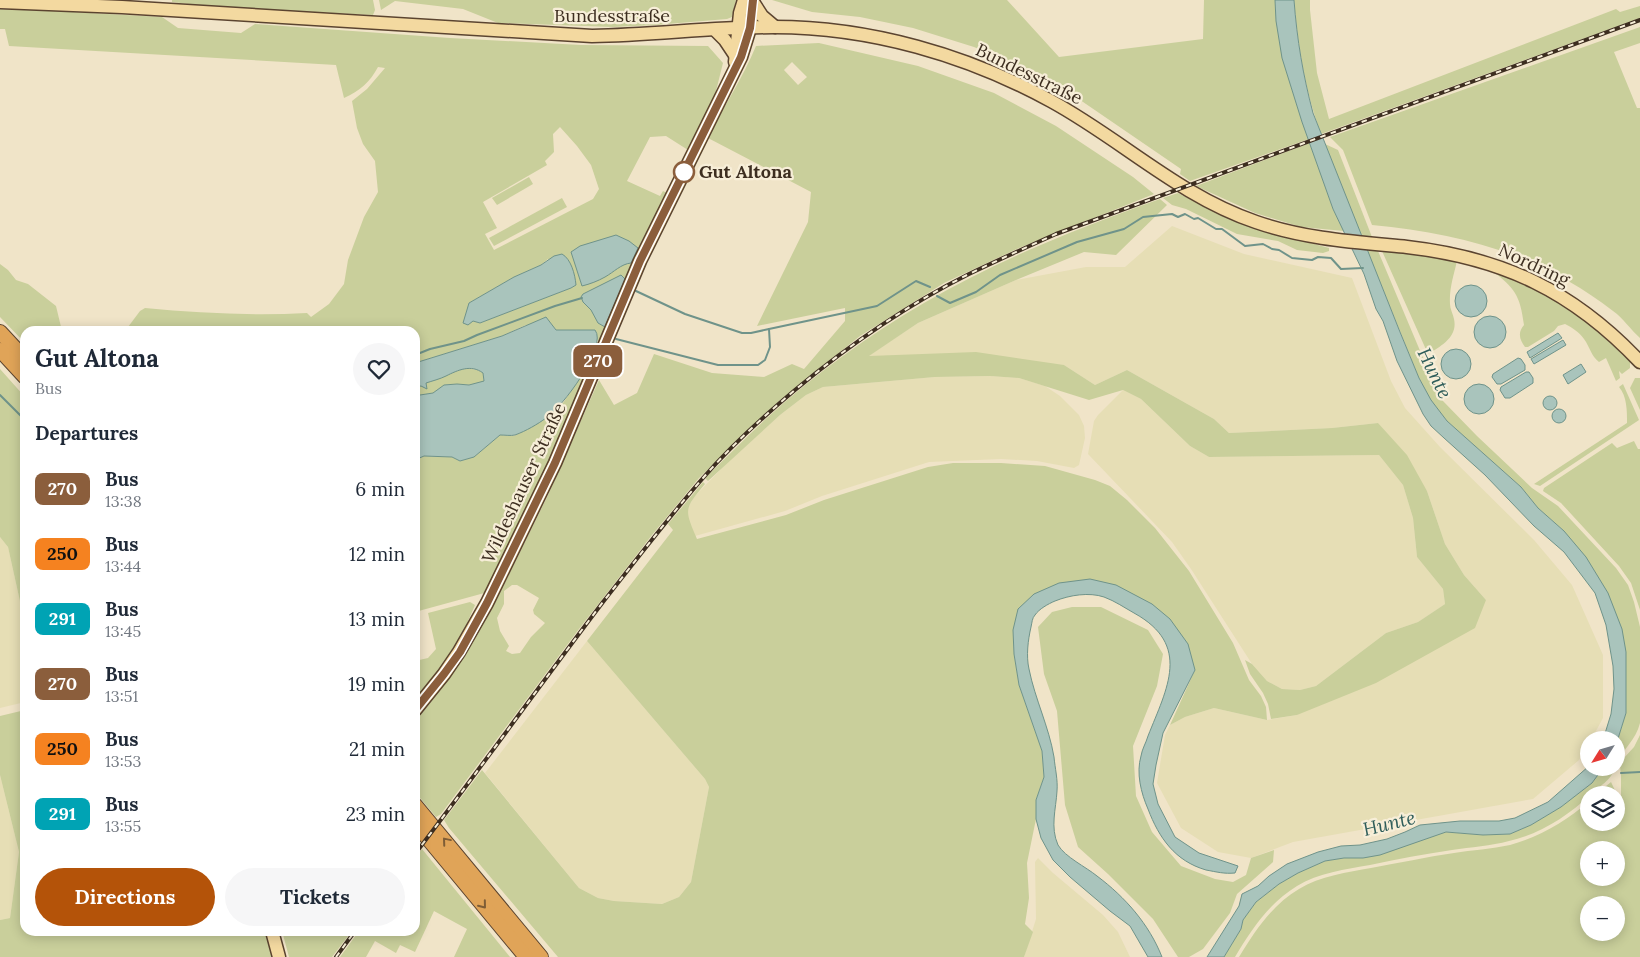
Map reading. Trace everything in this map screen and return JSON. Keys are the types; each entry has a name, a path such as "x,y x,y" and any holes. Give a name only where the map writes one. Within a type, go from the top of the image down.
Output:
{"highway":[{"path":"0,332 20,354"},
{"path":"0,350 20,372"},
{"path":"420,811 541,957"},
{"path":"420,829 526,957"}],"main road":[{"path":"750,1 762,16 775,27"},
{"path":"744,28 750,1"},
{"name":"Bundesstraße","path":"0,2 122,7 592,36 775,27 840,32 890,40 939,53 986,70 1053,102 1167,178 1217,206 1270,227 1326,239 1391,246"},
{"name":"Wildeshauser Straße","path":"735,69 735,55 744,28"},
{"name":"Wildeshauser Straße","path":"420,704 460,652 487,603 555,463 640,261 741,57 744,28"},
{"path":"715,30 725,40 735,55"},
{"name":"Nordring","path":"1391,246 1426,250 1476,260 1497,266 1534,281 1552,290 1585,312 1613,335 1640,362"},
{"path":"274,936 280,957"}],"shaded area":[{"path":"1172,226 1244,254 1352,278 1391,381 1405,408 1440,447 1534,540 1572,585 1603,655 1603,718 1596,731 1580,731 1579,760 1533,799 1293,842 1251,858 1218,852 1181,828 1157,783 1165,735 1170,725 1185,717 1214,708 1267,720 1297,715 1486,600 1464,575 1445,544 1427,491 1378,423 1332,428 1229,433 1214,419 1127,370 1095,385 1064,365 868,356 918,323 1016,280 1086,267 1125,267"},
{"path":"990,376 1019,378 1045,386 1060,396 1079,415 1084,426 1085,438 1079,465 1074,468 1037,461 1001,459 929,462 822,496 785,511 695,536 688,519 688,507 694,497 729,461 780,415 806,395 823,387 935,377"},
{"path":"1123,390 1141,399 1190,446 1209,457 1379,455 1403,485 1413,518 1417,557 1443,589 1445,604 1418,622 1386,633 1316,686 1300,690 1282,689 1267,681 1252,664 1172,542 1088,454 1094,421"},
{"path":"0,537 8,547 20,601 20,703 0,708"},
{"path":"587,641 705,779 709,787 691,882 679,897 662,904 598,898 579,888 485,773"},
{"path":"0,775 19,852 10,918 0,920"},
{"path":"1038,858 1103,915 1118,932 1130,957 1024,957 1036,919 1035,862"}],"green space":[{"path":"172,0 373,0 375,10 373,15 215,7 172,2"},
{"path":"379,0 736,0 732,17 727,19 613,27 498,23 463,9 395,1 381,10"},
{"path":"772,0 1007,0 1059,57 1203,39 1204,0 1275,0 1279,36 1287,71 1309,139 1190,181 1180,174 1181,169 1048,78 974,47 913,28 860,17 812,12"},
{"path":"1294,0 1310,0 1317,73 1329,119 1616,9 1620,12 1640,6 1640,18 1321,134 1315,118 1303,68"},
{"path":"0,8 162,17 178,28 241,33 255,24 581,45 708,46 723,63 715,95 688,150 666,136 650,137 627,181 660,196 663,191 669,194 569,419 488,592 420,611 420,458 424,456 452,457 460,461 474,457 500,435 514,436 547,417 563,403 593,356 598,342 595,330 556,330 526,325 502,336 420,361 420,326 129,326 140,311 145,308 226,314 307,313 311,317 329,304 344,284 348,260 364,217 378,192 375,161 363,144 357,128 352,101 367,89 385,68 378,67 364,85 344,98 336,65 9,46 5,29 0,29","holes":["560,127 591,165 599,189 593,199 494,250 485,234 497,228 483,202 547,165 545,161 554,152 553,134","548,259 576,285 480,323 473,321 467,312 469,303 514,277 541,265","622,286 618,292 605,326 587,305 583,294 594,289"]},
{"path":"1640,27 1640,43 1614,52 1637,108 1640,108 1640,338 1617,314 1585,291 1528,261 1469,241 1438,234 1372,225 1343,150 1330,137"},
{"path":"819,43 918,66 994,93 1056,126 1133,177 1154,194 1019,248 944,283 860,336 778,402 699,478 652,535 579,629 441,814 436,817 420,798 420,715 465,655 493,607 548,495 599,380 614,405 637,393 654,354 712,373 764,377 792,364 804,369 845,321 845,308 757,326 808,222 811,192 708,138 756,46","holes":["792,62 807,77 798,85 784,70","512,585 517,585 539,598 533,610 534,614 545,623 531,637 520,653 512,654 506,651 509,646 500,631 497,618 504,604 504,591"]},
{"path":"1310,143 1333,209 1344,231 1301,227 1255,213 1196,186"},
{"path":"1325,144 1338,150 1372,237 1361,236"},
{"path":"529,177 533,184 497,205 492,198"},
{"path":"1178,193 1212,210 1269,233 1329,248 1329,251 1323,253 1297,250 1278,241 1237,234 1186,209 1172,205 1163,198"},
{"path":"562,198 567,207 494,246 489,238"},
{"path":"1160,199 1167,205 1116,255 1084,252 918,323 869,356 976,352 1064,365 1095,385 1127,370 1214,419 1229,433 1332,428 1378,423 1407,455 1427,491 1445,544 1464,575 1486,600 1475,628 1376,683 1297,715 1271,719 1268,704 1250,674 1245,660 1252,664 1267,681 1282,689 1300,690 1316,686 1386,633 1418,622 1445,604 1443,589 1417,557 1413,518 1403,485 1379,455 1209,457 1190,446 1141,399 1123,390 1089,400 1019,378 990,376 935,377 823,387 806,395 780,415 708,481 705,478 804,386 843,356 903,315 952,287 1010,258"},
{"path":"1367,250 1378,251 1437,391 1443,401 1532,488 1558,506 1616,568 1628,585 1640,627 1640,723 1636,734 1625,750 1625,731 1620,731 1626,713 1626,652 1564,531 1538,508 1521,487 1447,421 1431,401 1419,378"},
{"path":"1382,251 1431,256 1457,261 1450,298 1450,308 1455,325 1451,336 1428,354"},
{"path":"0,264 16,280 28,284 56,306 61,326 20,326 20,338 0,317"},
{"path":"1491,270 1533,285 1551,295 1609,339 1630,359 1630,368 1622,374 1619,371 1620,378 1616,381 1606,358 1599,362 1576,330 1565,324 1558,326 1554,331 1525,347 1520,336 1520,331 1524,325 1518,299 1511,287"},
{"path":"465,368 478,370 483,373 484,382 469,385 445,385 434,393 420,395 420,386 427,388 426,383"},
{"path":"0,369 20,391 20,601 8,547 0,537"},
{"path":"1635,378 1640,378 1640,410 1630,388"},
{"path":"1623,384 1639,420 1540,486 1534,484 1627,423 1625,399 1619,387"},
{"path":"1634,441 1638,449 1640,449 1640,610 1631,583 1619,566 1561,503 1543,491 1544,488 1612,443 1617,448"},
{"path":"953,463 1001,463 1045,466 1110,486 1155,528 1189,571 1233,643 1249,680 1261,696 1266,707 1267,720 1214,708 1185,717 1170,725 1195,670 1152,604 1059,583 1013,630 1014,654 1019,685 1042,751 1044,777 1036,800 1036,819 1027,863 1029,898 1025,924 1033,932 1024,957 558,957 444,820 482,770 579,888 598,898 662,904 679,897 691,882 709,787 705,779 587,641 673,530 668,524 703,482 705,484 693,499 688,510 697,539 786,515 824,500 928,467"},
{"path":"470,602 475,605 454,649 420,694 420,660 428,658 436,649 428,613"},
{"path":"1072,607 1101,607 1148,630 1163,654 1157,686 1133,746 1136,796 1152,832 1181,866 1215,879 1233,882 1246,875 1251,858 1274,850 1273,862 1237,894 1230,913 1203,949 1189,957 1178,957 1153,919 1078,847 1065,805 1057,711 1044,674 1038,627 1052,612"},
{"path":"20,711 20,936 269,936 275,957 0,957 0,920 10,918 19,852 0,775 0,716"},
{"path":"1640,735 1640,957 1239,957 1258,928 1280,903 1299,889 1325,878 1423,858 1510,845 1552,828 1580,808 1580,831 1625,831 1625,786 1621,786 1621,776 1625,776 1625,757 1634,747"},
{"path":"1597,776 1610,776 1601,786 1588,786"},
{"path":"1580,792 1580,803 1572,810 1542,829 1520,838 1342,870 1305,882 1287,893 1269,909 1254,927 1235,957 1224,957 1241,929 1243,920 1256,902 1279,884 1298,873 1325,861 1363,858 1446,832 1483,835 1510,834 1531,825 1561,807"},
{"path":"422,849 510,957 454,957 467,929 434,911 415,952 400,945 396,953 375,941 366,957 340,957 355,936 420,936 420,852"},
{"path":"283,936 348,936 332,957 289,957"}],"water":[{"path":"1275,0 1294,0 1301,57 1313,113 1400,332 1419,378 1431,400 1447,421 1521,487 1538,508 1564,531 1586,557 1608,593 1622,629 1626,652 1626,713 1620,731 1606,731 1611,714 1614,689 1613,666 1606,625 1595,593 1564,552 1534,526 1485,475 1431,426 1423,414 1397,361 1364,274 1333,209 1302,122 1282,58 1276,21"},
{"path":"616,235 638,248 631,263 600,280 582,286 571,252 580,246"},
{"path":"562,254 568,259 572,267 576,285 480,323 473,321 468,325 463,323 469,303 514,277 541,265 554,256"},
{"path":"621,275 625,279 605,327 598,323 581,297 583,294"},
{"path":"1471,285 1483,289 1487,301 1483,313 1471,317 1459,313 1455,301 1459,289"},
{"path":"1490,316 1496,317 1501,321 1505,326 1505,338 1501,343 1496,347 1490,348 1484,347 1479,343 1475,338 1474,332 1475,326 1479,321 1484,317"},
{"path":"546,317 556,330 595,330 597,338 595,349 589,362 572,390 553,412 536,425 515,435 500,435 474,457 460,461 452,457 424,456 420,458 420,395 433,393 444,385 469,385 484,381 483,373 469,368 426,383 427,389 420,386 420,361 502,336"},
{"path":"1558,333 1562,338 1530,358 1527,352"},
{"path":"1563,340 1566,345 1534,364 1531,359"},
{"path":"1456,349 1467,353 1471,364 1467,375 1456,379 1445,375 1441,364 1445,353"},
{"path":"1518,358 1525,365 1525,370 1501,384 1497,384 1492,377 1493,374"},
{"path":"1581,364 1586,372 1568,384 1563,375"},
{"path":"1529,372 1533,378 1533,383 1510,398 1505,398 1500,390 1501,387"},
{"path":"1479,384 1490,388 1494,399 1490,410 1479,414 1468,410 1464,399 1468,388"},
{"path":"1550,396 1555,398 1557,403 1555,408 1550,410 1545,408 1543,403 1545,398"},
{"path":"1559,409 1564,411 1566,416 1564,421 1559,423 1554,421 1552,416 1554,411"},
{"path":"1090,579 1116,585 1152,604 1170,619 1188,644 1195,670 1163,733 1153,784 1158,804 1175,837 1199,853 1238,866 1235,873 1224,873 1206,870 1185,861 1170,847 1157,830 1143,796 1139,769 1143,748 1162,701 1170,668 1169,653 1163,639 1152,626 1134,613 1112,600 1098,595 1086,594 1067,597 1052,602 1041,609 1032,621 1028,643 1028,659 1029,669 1054,757 1057,787 1054,832 1058,845 1066,854 1107,884 1126,902 1143,922 1162,957 1148,957 1130,926 1070,877 1053,860 1041,838 1036,819 1036,800 1044,777 1042,751 1019,685 1014,654 1013,630 1018,609 1034,594 1059,583"},
{"path":"1580,774 1580,776 1597,776 1588,786 1580,786 1580,792 1561,807 1531,825 1510,834 1483,835 1446,832 1380,855 1325,861 1298,873 1279,884 1256,902 1243,920 1241,929 1224,957 1207,957 1239,906 1242,894 1258,886 1287,864 1318,852 1341,846 1360,845 1387,839 1420,825 1460,821 1499,821 1515,818 1548,802"}],"waterway":[{"path":"937,296 950,303 976,292 1000,275 1077,242 1124,229 1143,217 1172,214 1178,217 1185,214 1194,219 1198,218 1216,229 1222,229 1245,246 1263,244 1272,249 1279,250 1292,258 1312,260 1318,257 1331,258 1341,269 1363,268"},
{"path":"616,339 718,365 758,365 765,360 770,347 769,329 877,306 916,281 930,287"},
{"path":"636,291 685,314 742,333 769,329"},
{"path":"420,353 464,341 555,306 582,298"},
{"path":"0,395 20,415"},
{"path":"1625,773 1640,772"}],"railway":[{"path":"420,847 603,602 713,466 759,421 815,373 901,312 946,286 1056,234 1640,20"},
{"path":"336,957 351,936"}],"bus line":[{"name":"270","path":"420,705 460,652 474,628 555,463 640,261 741,57 750,28 753,0"}],"place":[{"name":"Gut Altona","path":"684,172"}],"water label":[{"name":"Hunte","path":"1435,373"},
{"name":"Hunte","path":"1389,823"}]}
